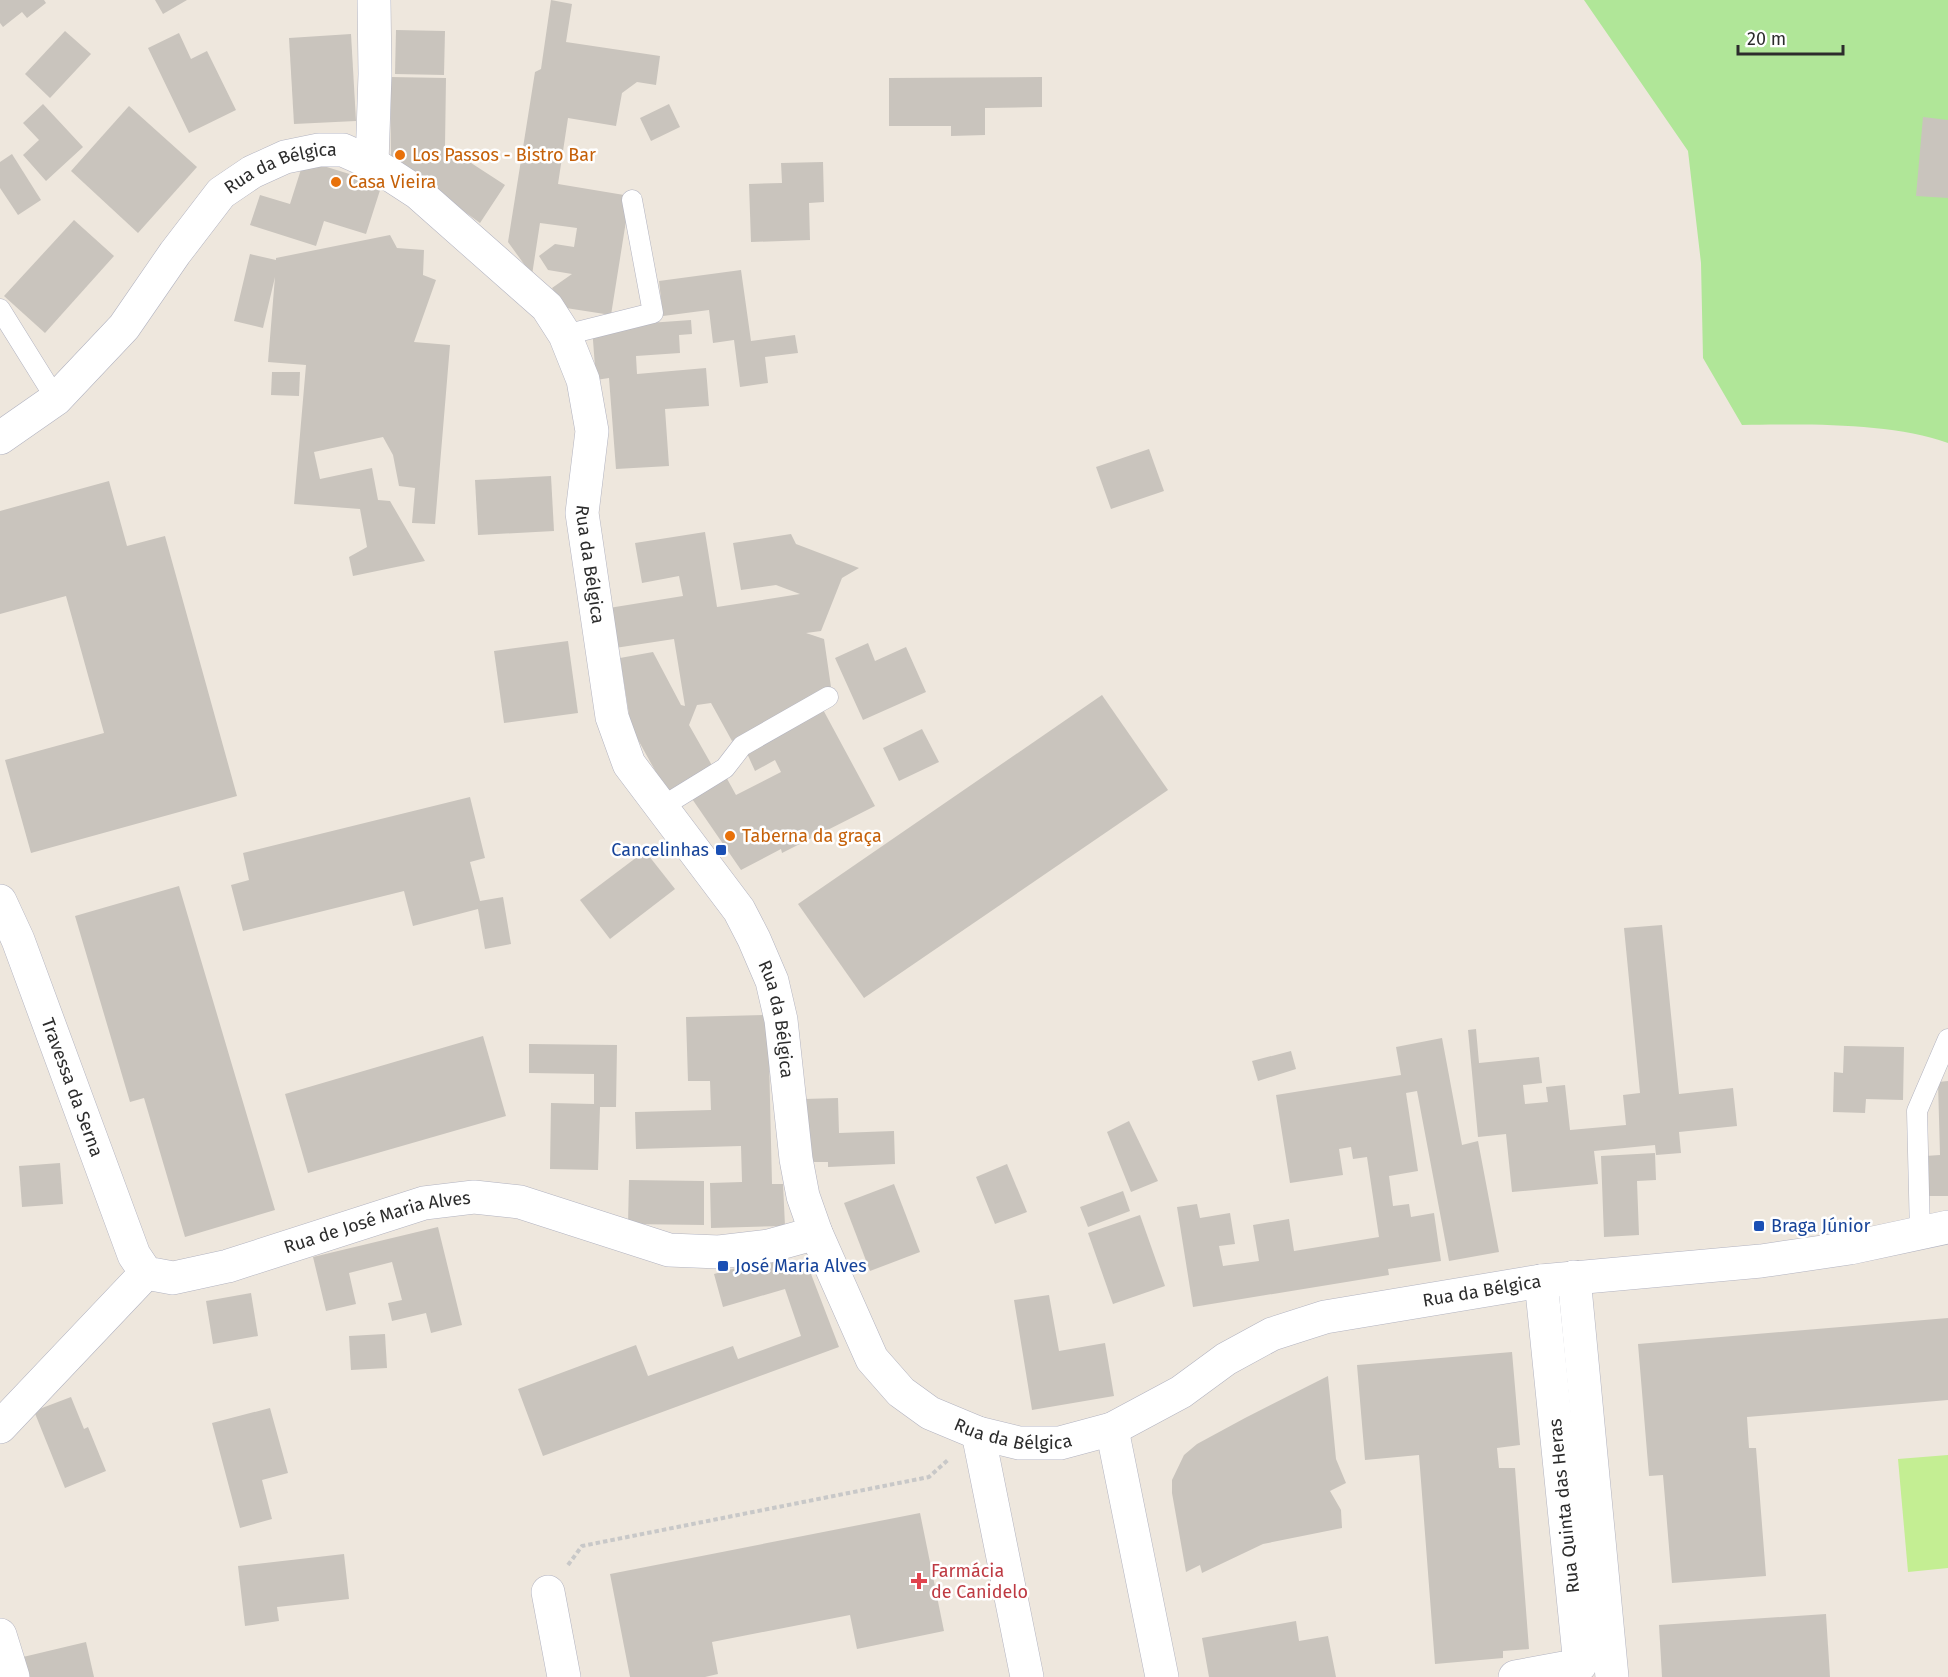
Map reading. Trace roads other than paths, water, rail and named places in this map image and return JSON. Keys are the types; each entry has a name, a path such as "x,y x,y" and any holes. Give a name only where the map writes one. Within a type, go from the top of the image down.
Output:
{"main road":[{"path":"372,163 375,74 374,0"},
{"name":"Rua da Bélgica","path":"0,438 56,399 124,327 175,253 221,193 252,172 285,157 307,152 343,150 372,163 418,193 547,307 566,335 584,380 592,431 582,513 612,717 629,764 739,910 772,981 781,1020 796,1159 803,1196 816,1233 872,1359 901,1392 930,1413 978,1433 1019,1443 1060,1443 1112,1429 1181,1392 1226,1359 1272,1334 1325,1317 1541,1281 1761,1261 1850,1248 1934,1230"},
{"name":"Travessa da Serna","path":"0,901 18,940 134,1255 146,1273"},
{"name":"Rua de José Maria Alves","path":"146,1273 173,1278 228,1266 424,1203 474,1197 520,1202 669,1250 718,1252 769,1246 816,1233"},
{"path":"0,1427 146,1273"},
{"name":"Rua Quinta das Heras","path":"1574,1277 1612,1677"},
{"name":"Rua Quinta das Heras","path":"1515,1677 1580,1665 1541,1281"},
{"path":"1112,1429 1162,1677"},
{"path":"978,1433 1027,1677"},
{"path":"548,1592 564,1677"},
{"path":"0,1635 13,1677"}],"lane":[{"path":"566,335 653,313 632,200"},
{"path":"0,309 56,399"},
{"path":"660,808 725,768 742,746 828,697"},
{"path":"1934,1230 1917,1111 1948,1039"}],"place":[{"name":"Los Passos - Bistro Bar","path":"400,155"},
{"name":"Casa Vieira","path":"336,182"},
{"name":"Taberna da graça","path":"730,836"},
{"name":"Cancelinhas","path":"721,850"},
{"name":"Braga Júnior","path":"1759,1226"},
{"name":"José Maria Alves","path":"723,1266"},
{"name":"Farmácia de Canidelo","path":"919,1581"}]}
